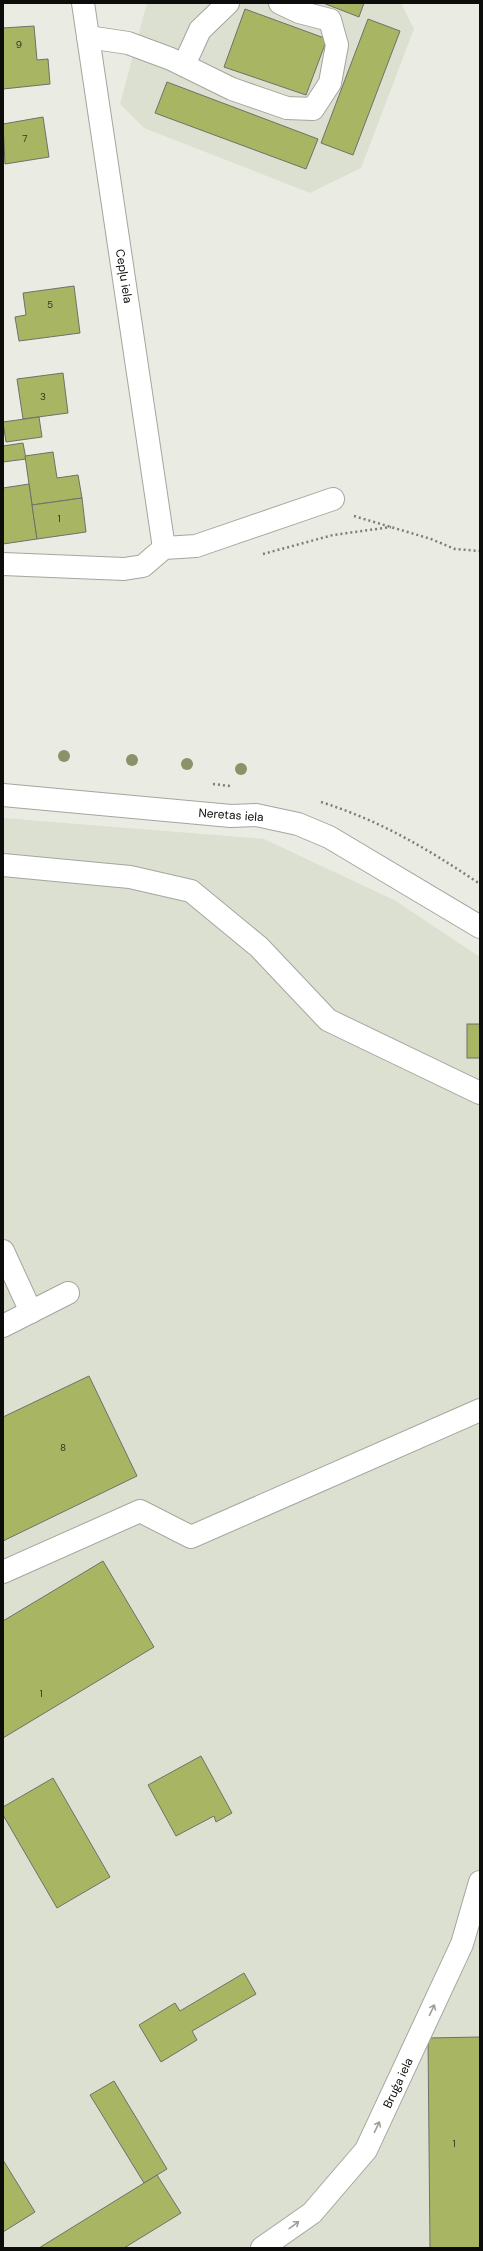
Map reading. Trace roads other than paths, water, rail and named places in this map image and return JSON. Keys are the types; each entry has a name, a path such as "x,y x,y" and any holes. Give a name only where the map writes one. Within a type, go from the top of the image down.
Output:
{"street":[{"name":"Cepļu iela","path":"83,3 164,548"},
{"path":"184,65 200,30 228,3"},
{"path":"88,37 128,43 184,65 232,89 287,108 312,108 330,83 337,45 330,20 299,12 280,3"},
{"path":"3,564 124,569 143,566 164,548 196,546 333,499"},
{"name":"Neretas iela","path":"3,795 232,816 256,815 298,824 329,837 480,927"},
{"path":"3,865 130,877 191,891 260,946 328,1020 480,1093"},
{"path":"3,1252 31,1312"},
{"path":"3,1326 68,1293"},
{"path":"3,1572 140,1511 191,1537 480,1410"},
{"name":"Bruģa iela","path":"262,2248 312,2213 366,2150 462,1944 480,1882"}]}
